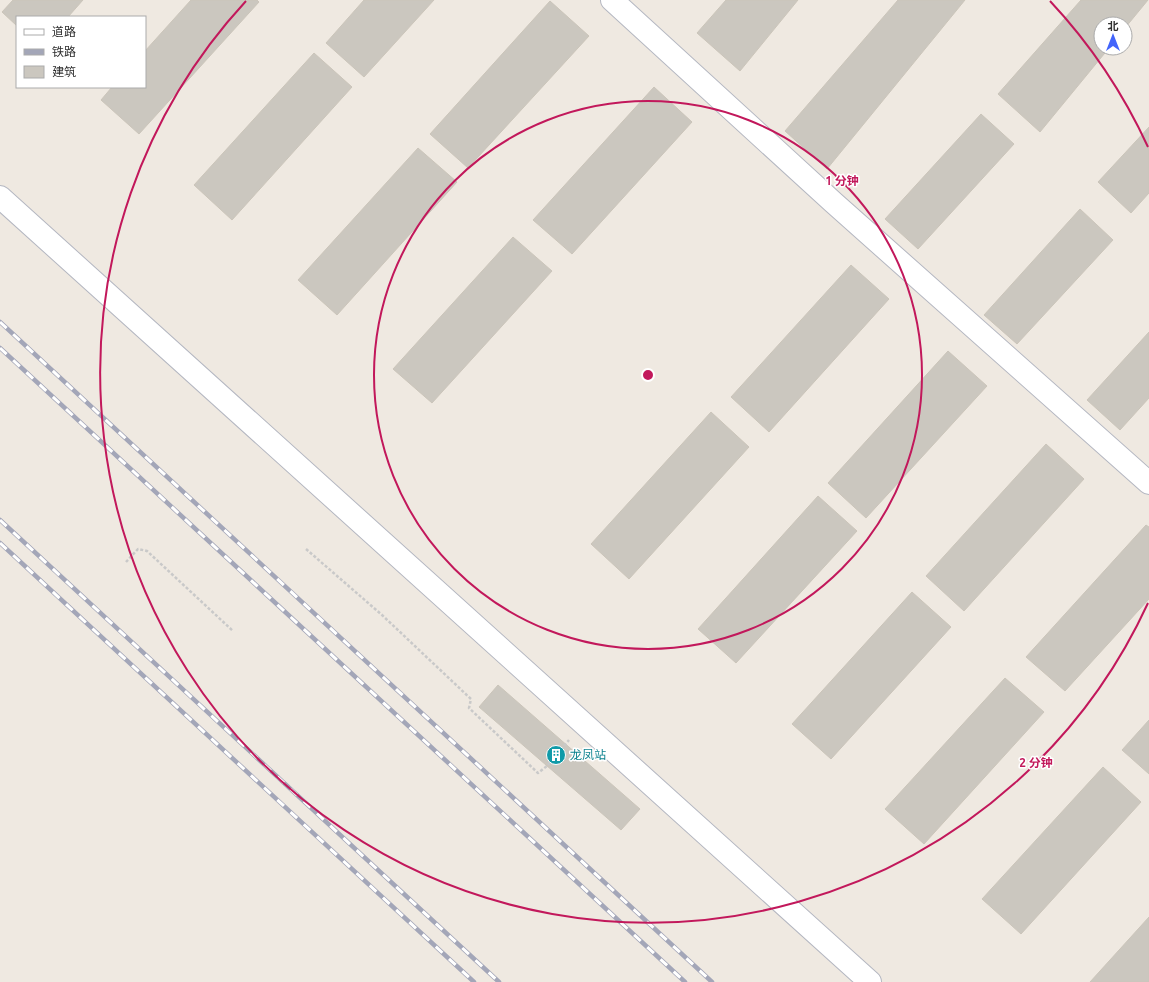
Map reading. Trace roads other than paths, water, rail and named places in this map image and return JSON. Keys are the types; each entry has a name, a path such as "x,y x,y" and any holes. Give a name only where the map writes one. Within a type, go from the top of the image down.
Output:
{"street":[{"path":"612,0 829,197 1149,483"},
{"path":"0,197 870,982"}],"railway":[{"path":"0,322 712,982"},
{"path":"0,348 685,982"},
{"path":"0,520 499,982"},
{"path":"0,543 474,982"}],"place":[{"name":"龙凤站","path":"556,755"}]}
